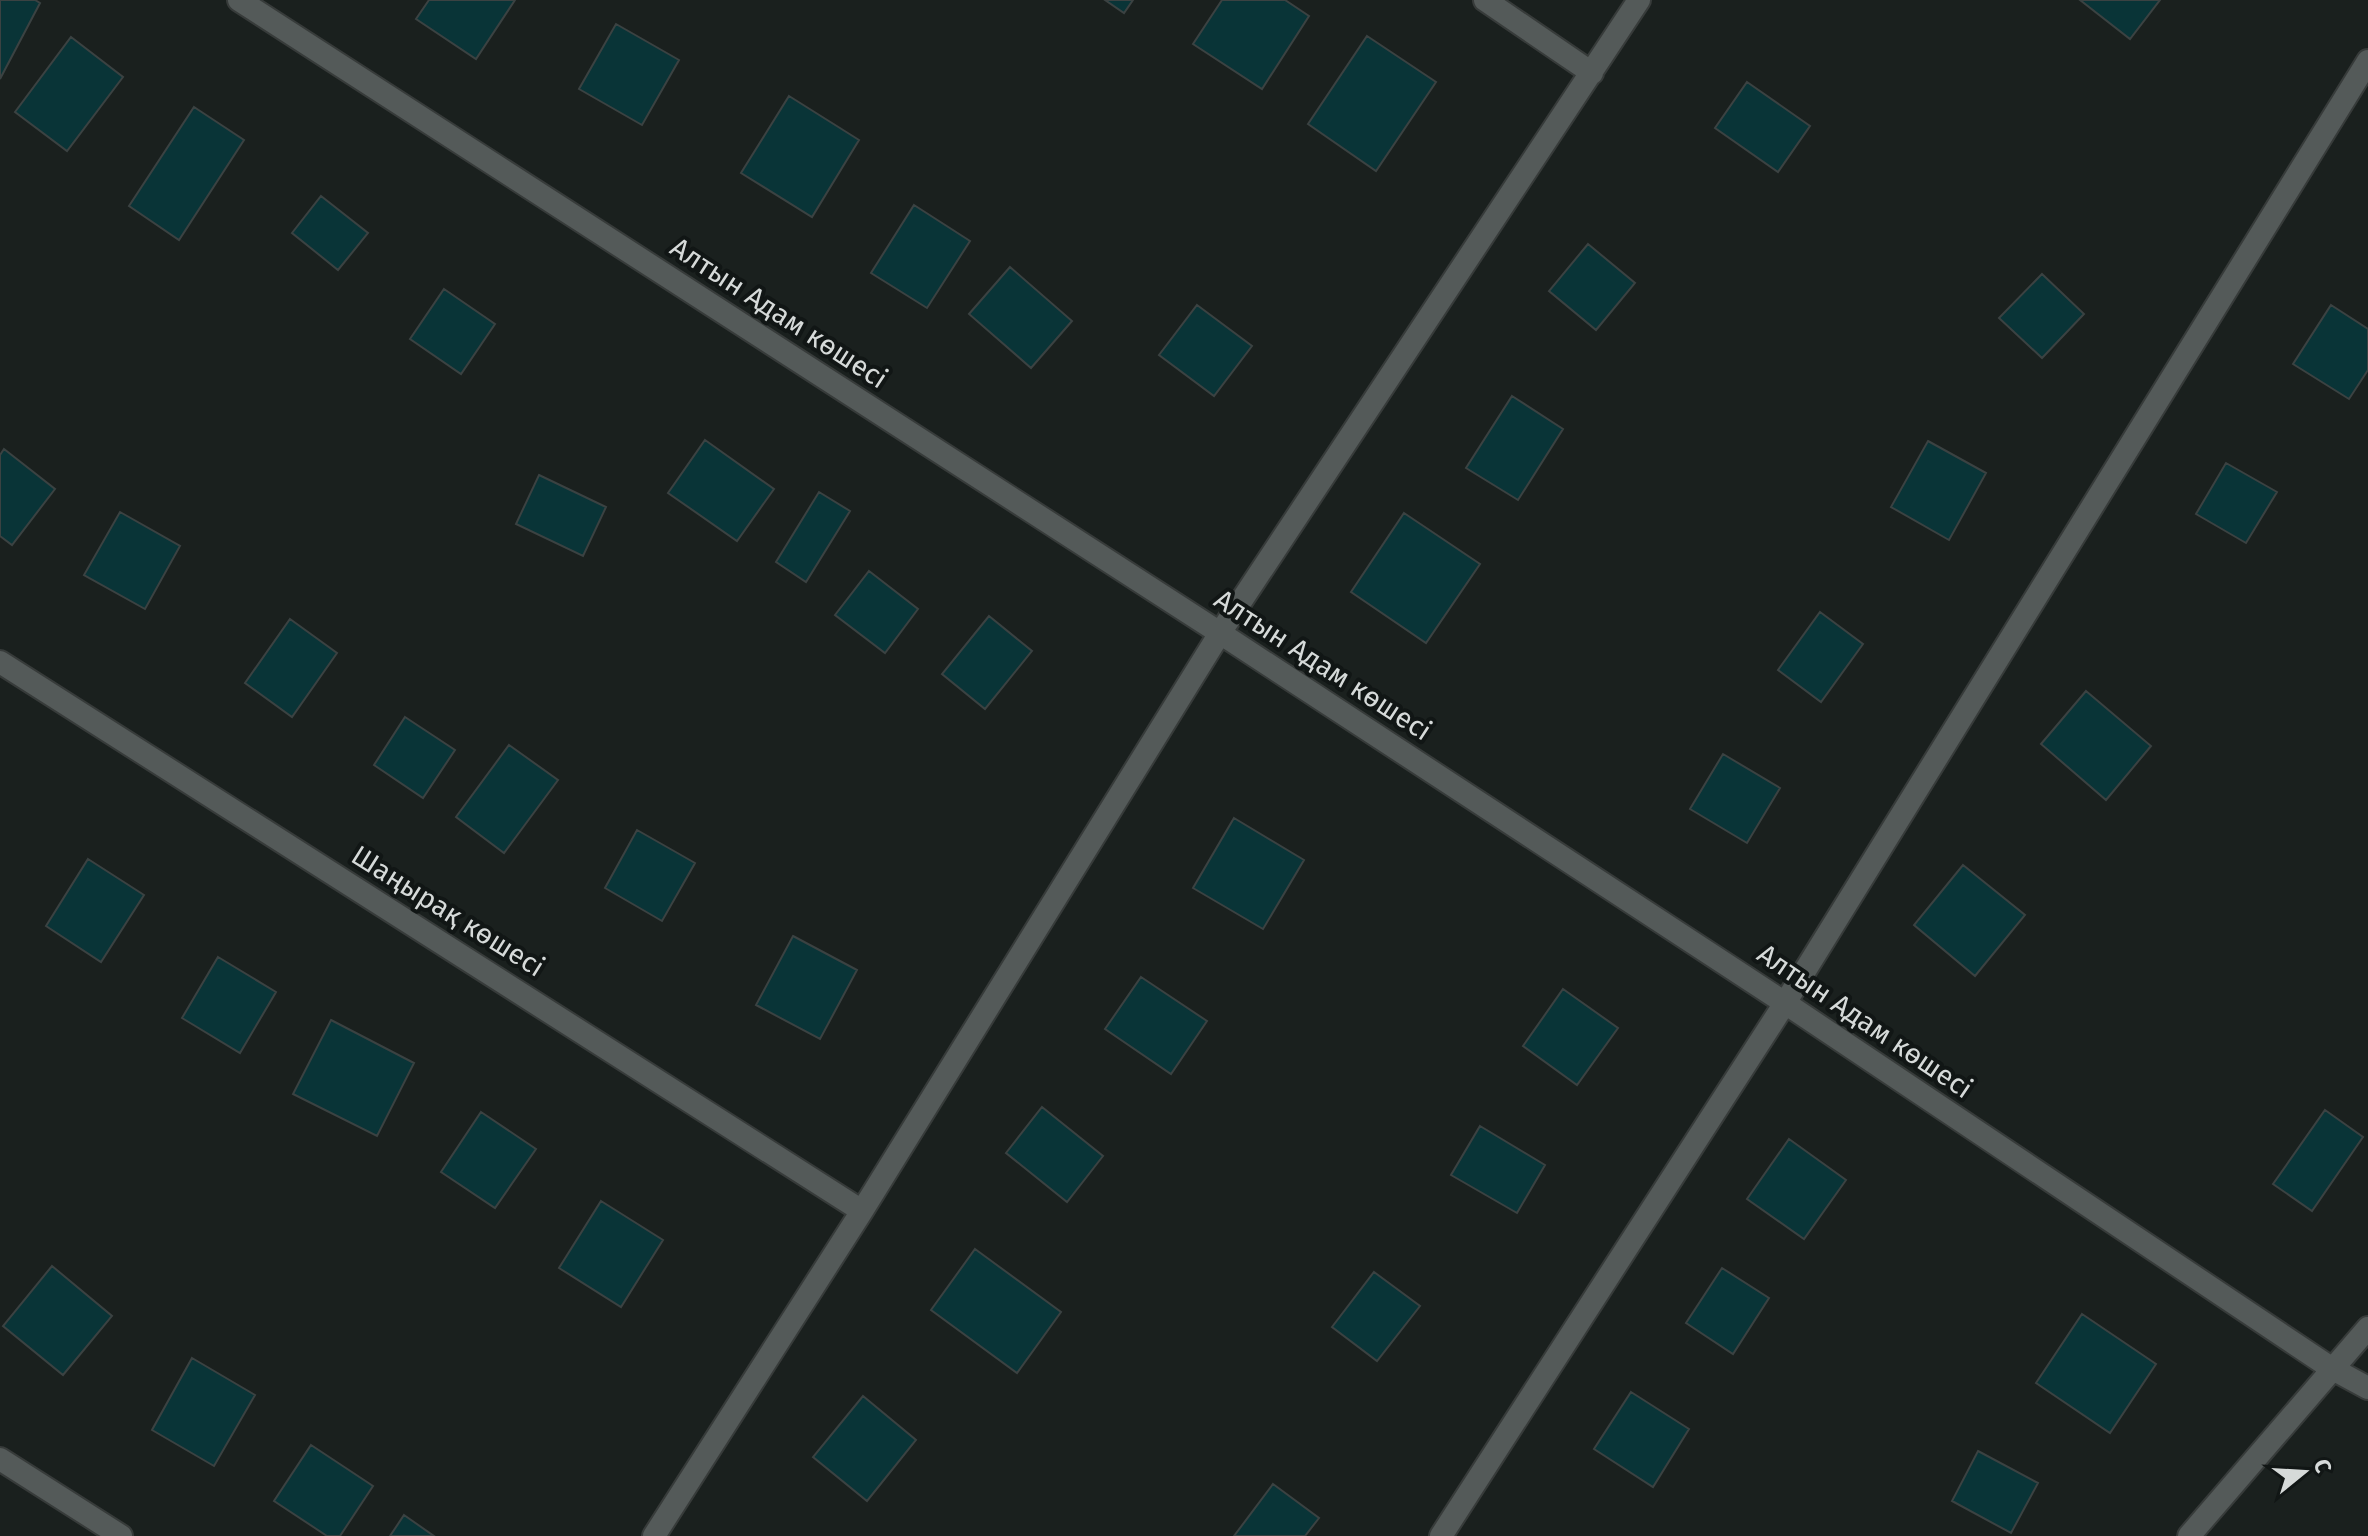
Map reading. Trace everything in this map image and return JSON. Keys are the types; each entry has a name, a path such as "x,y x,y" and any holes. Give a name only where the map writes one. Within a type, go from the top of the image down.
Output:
{"street":[{"name":"Алтын Адам көшесі","path":"239,0 1220,633 1785,1003 2331,1368 2368,1388"},
{"path":"1485,0 1592,73"},
{"path":"654,1536 862,1211 1220,633 1639,0"},
{"path":"1441,1536 1785,1003 2368,61"},
{"name":"Шаңырақ көшесі","path":"0,662 862,1211"},
{"path":"2189,1536 2368,1328"},
{"path":"0,1459 121,1536"}],"building":[{"path":"0,0 35,0 40,3 0,79"},
{"path":"429,0 515,0 476,59 416,19"},
{"path":"1105,0 1133,0 1124,13"},
{"path":"1222,0 1285,0 1309,16 1262,89 1193,44"},
{"path":"2080,0 2160,0 2130,39"},
{"path":"616,24 679,60 642,125 579,89"},
{"path":"1367,36 1436,82 1376,171 1308,124"},
{"path":"71,37 123,77 67,151 15,112"},
{"path":"1747,82 1810,126 1778,172 1715,128"},
{"path":"789,96 859,140 812,217 741,173"},
{"path":"194,107 244,140 179,240 129,206"},
{"path":"321,196 368,233 338,270 292,233"},
{"path":"914,205 970,241 927,308 871,273"},
{"path":"1588,244 1635,283 1596,330 1549,291"},
{"path":"1010,267 1072,321 1031,368 969,314"},
{"path":"2042,274 2084,314 2042,358 1999,318"},
{"path":"444,289 495,324 461,374 410,339"},
{"path":"1197,305 1252,346 1214,396 1159,355"},
{"path":"2331,305 2368,329 2368,370 2349,399 2293,364"},
{"path":"1512,396 1563,429 1518,500 1466,468"},
{"path":"705,440 774,489 737,541 668,493"},
{"path":"1928,441 1986,473 1949,540 1891,507"},
{"path":"4,449 55,489 12,545 0,536 0,455"},
{"path":"2226,463 2277,492 2246,543 2196,514"},
{"path":"539,475 606,507 583,556 516,524"},
{"path":"819,492 850,511 806,582 776,562"},
{"path":"120,512 180,546 145,609 84,575"},
{"path":"1404,513 1480,564 1426,643 1351,592"},
{"path":"869,571 918,609 885,653 835,615"},
{"path":"1820,612 1863,644 1821,702 1778,670"},
{"path":"989,616 1032,651 985,709 942,674"},
{"path":"290,619 337,653 292,717 245,683"},
{"path":"2086,691 2151,746 2106,800 2041,744"},
{"path":"405,717 455,750 423,798 374,765"},
{"path":"509,745 558,780 504,853 456,817"},
{"path":"1723,754 1780,788 1747,843 1690,809"},
{"path":"1234,818 1304,860 1263,929 1193,888"},
{"path":"637,830 695,863 662,921 605,888"},
{"path":"88,859 144,895 101,962 46,926"},
{"path":"1963,865 2025,915 1975,976 1914,925"},
{"path":"793,936 857,970 820,1039 756,1005"},
{"path":"218,957 276,992 240,1053 182,1018"},
{"path":"1141,977 1207,1021 1171,1074 1105,1029"},
{"path":"1563,989 1618,1028 1577,1085 1523,1046"},
{"path":"331,1020 414,1063 377,1136 293,1094"},
{"path":"1042,1107 1103,1156 1067,1202 1006,1153"},
{"path":"2325,1110 2363,1137 2312,1211 2273,1184"},
{"path":"481,1112 536,1149 495,1208 441,1172"},
{"path":"1480,1126 1545,1165 1517,1213 1451,1175"},
{"path":"1789,1139 1846,1180 1804,1239 1747,1199"},
{"path":"601,1201 663,1240 621,1307 559,1268"},
{"path":"975,1249 1061,1312 1017,1373 931,1310"},
{"path":"52,1266 112,1316 63,1375 3,1326"},
{"path":"1722,1268 1769,1298 1733,1354 1686,1323"},
{"path":"1374,1272 1420,1306 1377,1361 1332,1327"},
{"path":"2082,1314 2156,1364 2110,1433 2036,1383"},
{"path":"192,1358 255,1395 214,1466 152,1430"},
{"path":"1631,1392 1689,1429 1653,1487 1594,1449"},
{"path":"863,1396 916,1440 867,1501 813,1457"},
{"path":"311,1445 373,1486 340,1536 327,1536 274,1501"},
{"path":"1978,1451 2038,1483 2011,1533 1952,1501"},
{"path":"1273,1484 1319,1518 1305,1536 1234,1536"},
{"path":"404,1515 434,1536 390,1536"}]}
